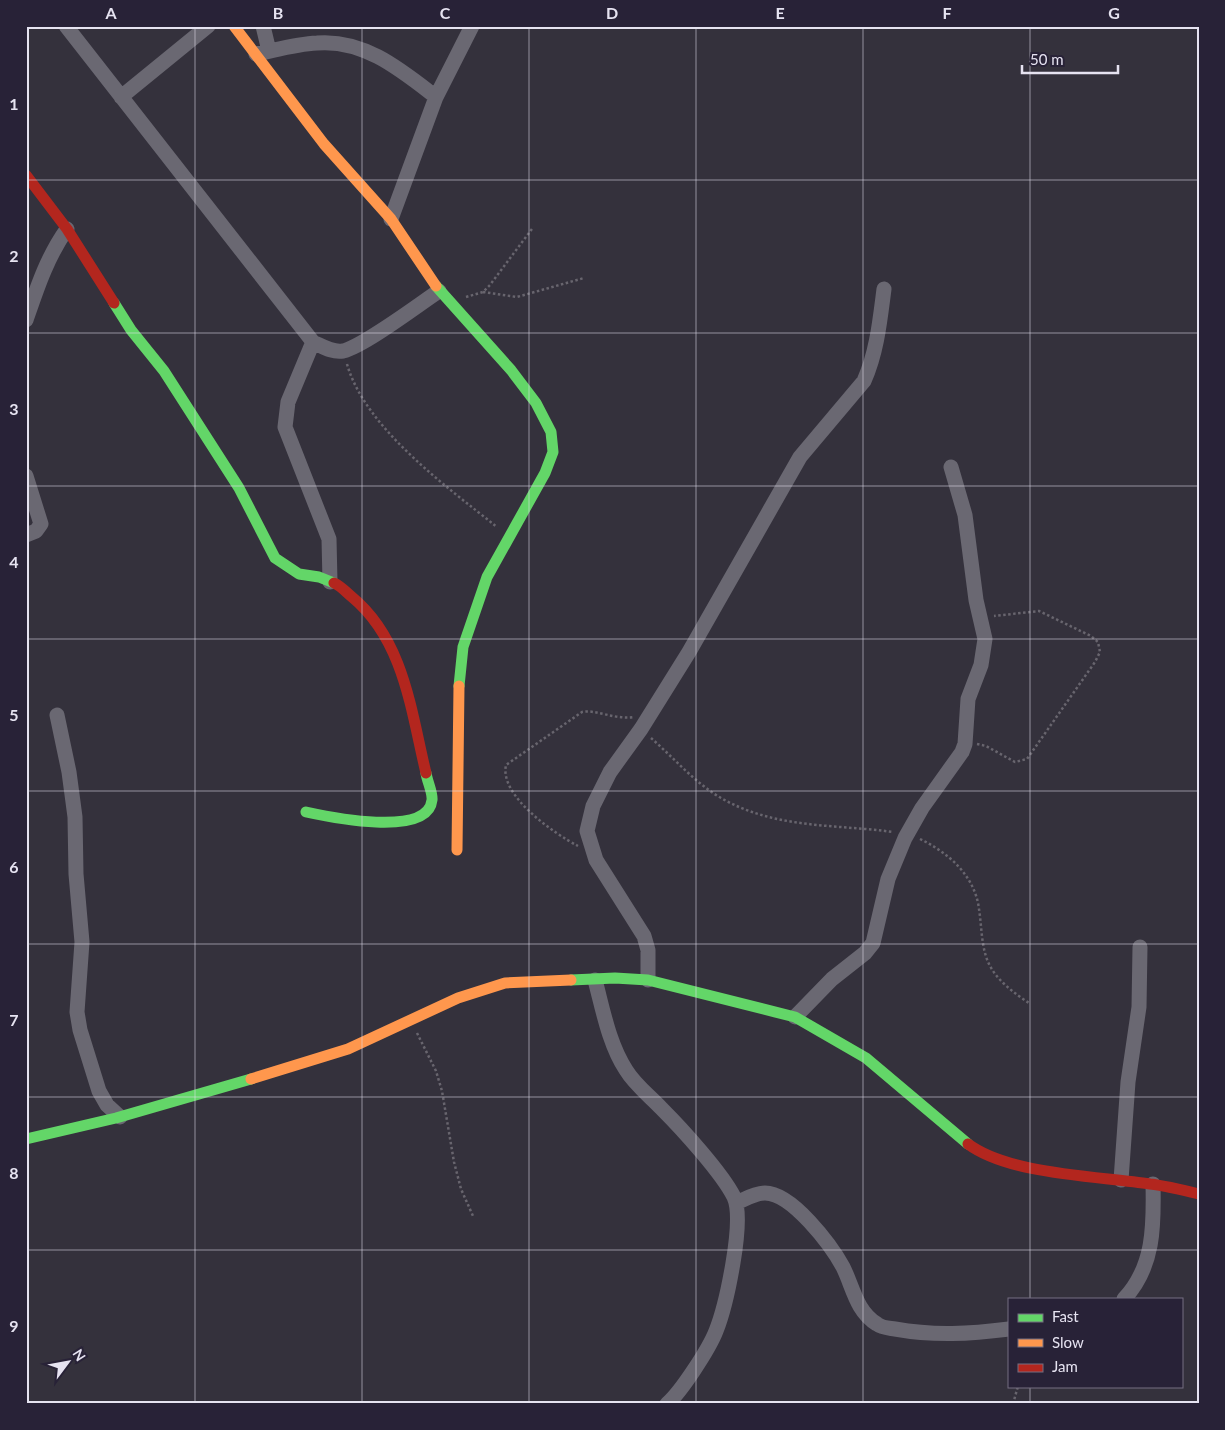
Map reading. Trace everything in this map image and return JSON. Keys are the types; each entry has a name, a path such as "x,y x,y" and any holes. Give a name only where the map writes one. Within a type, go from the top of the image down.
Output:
{"street":[{"path":"66,26 313,342 333,351 344,351 443,295"},
{"path":"121,97 208,26"},
{"path":"234,26 263,53 324,144 391,219 443,295 478,336 511,370 536,403 551,432 553,452 545,473 508,536 487,577 463,646 458,699 459,810 457,850"},
{"path":"263,26 263,53"},
{"path":"391,219 436,97 472,26"},
{"path":"263,53 298,45 338,43 365,50 388,62 436,97"},
{"path":"26,175 67,229 131,330 164,371 234,481 275,558 299,574 330,582 351,594 368,609 388,638 402,673 432,800 431,809 427,813 394,822 366,823 306,812"},
{"path":"26,320 43,270 53,248 67,229"},
{"path":"648,980 648,950 644,936 594,856 587,829 593,806 610,772 641,729 719,601 800,457 864,381 870,368 880,327 884,290"},
{"path":"313,342 288,402 285,427 330,539 330,582"},
{"path":"795,1017 832,978 865,953 873,944 888,879 907,834 922,808 962,752 965,744 968,699 984,652 985,639 965,514 950,466"},
{"path":"26,476 41,524 36,531 26,535"},
{"path":"57,715 75,817 76,874 82,942 78,1012 80,1030 99,1090 107,1105 120,1117"},
{"path":"1121,1180 1128,1082 1139,1007 1140,947"},
{"path":"26,1139 120,1117 317,1060 348,1049 458,998 505,983 633,978 730,998 795,1017 866,1058 917,1099 960,1138 991,1157 1022,1167 1153,1184 1199,1194"},
{"path":"595,980 612,1039 626,1072 664,1110 716,1170 736,1203 737,1220 731,1269 716,1332 691,1373 668,1404"},
{"path":"1125,1298 1139,1281 1148,1254 1154,1220 1153,1184"},
{"path":"736,1203 763,1193 787,1202 799,1212 830,1247 848,1276 859,1305 865,1314 880,1326 918,1333 955,1335 1008,1330"}],"path":[{"path":"483,292 498,276 532,229"},
{"path":"443,295 483,292 517,297 584,278"},
{"path":"344,351 354,382 387,431 422,466 508,536"},
{"path":"965,744 986,746 1015,762 1027,759 1078,688 1100,652 1098,642 1091,636 1039,611 980,617"},
{"path":"594,856 541,822 528,810 506,779 506,766 582,712 587,711 617,718 640,715 652,711"},
{"path":"641,729 721,799 765,817 806,825 907,834 930,844 948,855 962,870 971,884 979,906 985,956 991,968 1004,983 1029,1003"},
{"path":"410,1020 436,1071 442,1091 454,1162 461,1189 473,1216"},
{"path":"1013,1404 1017,1388"}],"traffic: fast":[{"path":"436,286 511,370 536,403 551,432 553,452 545,473 487,577 463,647 459,686"},
{"path":"114,303 131,330 164,371 239,488 275,558 299,574 319,577 334,583"},
{"path":"306,812 335,818 376,822 396,822 414,819 426,812 432,800 426,773"},
{"path":"571,980 615,978 648,980 795,1017 866,1058 968,1144"},
{"path":"26,1139 116,1118 251,1079"}],"traffic: slow":[{"path":"234,26 324,144 391,219 436,286"},
{"path":"457,850 459,686"},
{"path":"251,1079 348,1049 458,998 505,983 571,980"}],"traffic: jam":[{"path":"26,175 67,229 114,303"},
{"path":"334,583 369,614 383,634 394,655 410,701 426,773"},
{"path":"968,1144 986,1154 1030,1168 1055,1173 1156,1185 1199,1194"}]}
